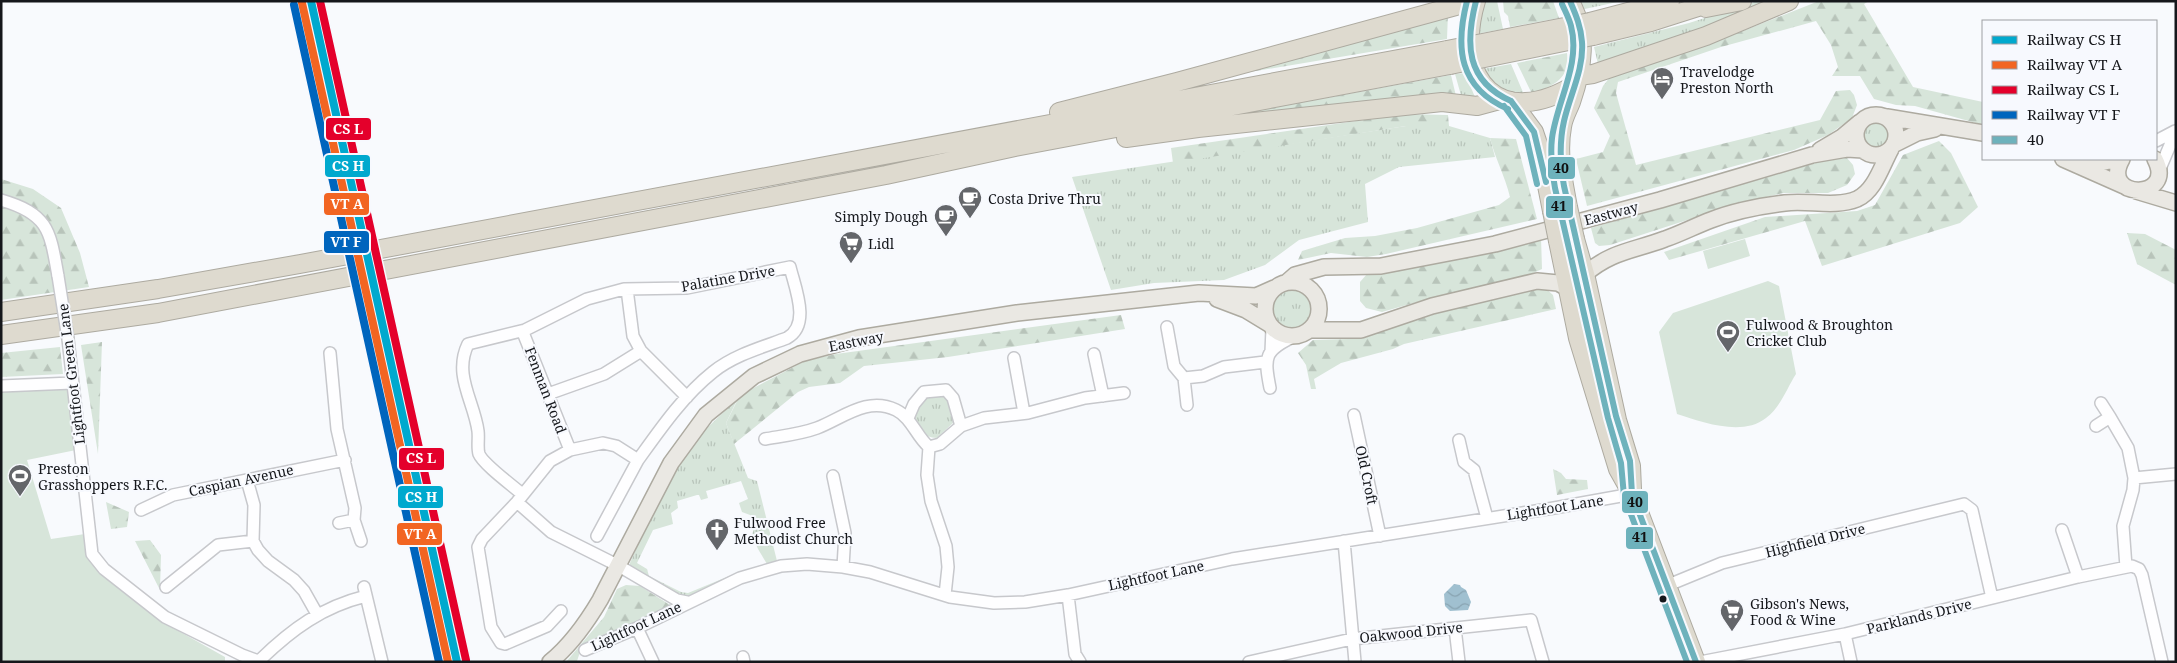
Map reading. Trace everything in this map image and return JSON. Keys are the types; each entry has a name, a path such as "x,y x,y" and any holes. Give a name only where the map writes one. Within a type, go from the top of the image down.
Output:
{"highway":[{"path":"869,159 1176,82 1475,1 1470,32 1473,66 1485,88 1507,100 1534,132 1571,244 1585,274 1617,420 1631,466 1632,494"},
{"path":"1560,209 1560,147 1564,120 1578,80 1583,43 1581,30 1570,1"},
{"path":"1591,29 1670,1"},
{"path":"1691,11 1717,1"},
{"path":"1,335 158,313 886,175 1448,57 1742,1"},
{"path":"886,175 1198,128 1442,102 1477,106 1507,100 1532,102 1551,98 1578,80 1592,74 1706,36 1789,1"},
{"path":"1,312 158,289 300,264 625,202 1448,57"},
{"path":"1571,244 1562,261 1578,338 1592,386 1618,469 1632,494 1696,662"}],"main road":[{"path":"1874,182 1873,165 1856,137 1860,122 1872,114 1982,134"},
{"path":"1585,274 1608,257 1750,208 1787,203 1832,203 1857,199 1867,193 1874,182 1896,137 1896,128 1887,117"},
{"name":"Eastway","path":"1812,155 1842,137 1860,122"},
{"path":"1864,151 1881,154 1917,133 1944,127"},
{"name":"Eastway","path":"619,566 671,462 706,415 754,376 800,354 859,338 1017,313 1199,293 1248,297 1259,295 1308,270 1324,267 1381,266 1495,244 1660,200 1812,155 1847,149 1864,151"},
{"path":"2066,160 2130,188 2176,203"},
{"path":"2085,167 2113,160"},
{"path":"2122,160 2118,174 2130,188 2148,189 2154,184 2158,169"},
{"path":"2158,169 2176,197"},
{"path":"1571,244 1608,257"},
{"path":"1361,330 1345,326 1330,319 1324,313 1311,290 1302,284 1280,285 1266,301 1264,311 1271,326 1286,336 1295,336 1309,330 1361,330 1432,306 1537,282 1554,273 1562,261"},
{"name":"Eastway","path":"1317,299 1315,285 1318,280 1330,271 1348,266"},
{"path":"1537,282 1558,283 1568,289"},
{"name":"Eastway","path":"1199,293 1246,310 1271,326"},
{"path":"1309,330 1318,317 1317,299"},
{"name":"Lightfoot Lane","path":"550,662 559,655 588,619 619,566"}],"street":[{"path":"2157,140 2176,131"},
{"path":"2158,169 2176,131"},
{"name":"Lightfoot Green Lane","path":"1,200 20,205 39,217 51,236 68,339 92,554 104,569 165,617 242,655 260,661"},
{"name":"Palatine Drive","path":"619,566 551,532 479,454 478,429 463,380 463,354 468,344 525,330 587,299 627,289 687,288 790,267 801,317 798,328 787,338 736,359 714,371 686,397"},
{"path":"597,536 638,460 686,397 641,350 633,336 627,289"},
{"path":"1271,326 1271,352"},
{"path":"1167,327 1174,366 1184,378 1187,405"},
{"name":"Fenman Road","path":"525,330 524,335 570,450"},
{"path":"1270,388 1265,362 1271,352 1282,342 1295,336"},
{"path":"548,394 604,374 641,350"},
{"path":"330,352 338,429 355,508 354,520 361,541"},
{"path":"1094,354 1102,396"},
{"path":"1014,358 1024,413"},
{"path":"1184,378 1203,376 1224,367 1265,362"},
{"path":"1,386 72,383"},
{"path":"908,418 914,404 924,392 946,390 953,398 961,426"},
{"path":"929,447 940,444 961,426 984,418 1024,413 1124,392"},
{"path":"2101,403 2128,448 2134,478 2133,490 2123,526 2132,567 2142,575 2159,661"},
{"path":"765,439 817,428 855,408 876,406 895,410 908,418 921,441 929,447"},
{"name":"Old Croft","path":"1354,414 1380,536"},
{"path":"2096,426 2110,417"},
{"path":"561,611 547,626 505,644 501,643 492,628 478,547 482,539 520,498 550,461 570,450 603,443 616,446 638,460"},
{"path":"1464,445 1464,462 1474,470 1487,518"},
{"path":"929,447 927,475 931,501 946,546 948,567 945,595"},
{"name":"Caspian Avenue","path":"141,510 172,495 345,460"},
{"path":"2134,478 2176,474"},
{"path":"833,476 845,533 843,567"},
{"path":"247,480 254,504 254,540 258,550 268,561 294,580 304,591 317,614"},
{"name":"Lightfoot Lane","path":"585,650 637,628 687,602 740,578 781,566 807,564 843,567 870,572 945,595 994,603 1024,602 1068,595 1232,559 1632,494"},
{"name":"Highfield Drive","path":"1666,586 1722,563 1961,505 1968,506 1972,510 1992,598"},
{"path":"339,522 354,520"},
{"path":"2062,530 2078,577"},
{"path":"166,587 218,545 254,540"},
{"path":"1344,541 1355,662"},
{"name":"Lightfoot Lane","path":"619,566 677,600 687,602"},
{"name":"Parklands Drive","path":"1700,662 1845,634 2078,577 2132,567"},
{"path":"260,661 276,644 317,614 365,592 382,662"},
{"path":"1068,595 1075,654 1080,662"},
{"name":"Oakwood Drive","path":"1249,662 1352,639 1531,620 1543,662"},
{"path":"637,628 653,662"},
{"path":"1455,628 1459,662"},
{"path":"1845,634 1851,662"}],"green space":[{"path":"1482,1 1497,1 1503,29 1476,34"},
{"path":"1503,1 1553,1 1559,18 1510,27 1508,16 1504,12"},
{"path":"1577,1 1622,1 1580,10"},
{"path":"1758,1 1774,1 1717,24 1598,64 1594,47 1689,23"},
{"path":"1819,1 1869,1 1864,4 1913,87 1982,102 1982,125 1915,106 1896,105 1874,99 1860,76 1832,76 1838,67 1831,45 1816,21 1721,47 1618,82 1616,93 1636,165 1820,120 1836,91 1850,90 1854,95 1857,105 1852,118 1828,135 1794,150 1587,206 1576,159 1603,152 1610,136 1594,108 1603,86 1610,77 1720,40"},
{"path":"1448,13 1447,39 1220,77"},
{"path":"1567,53 1566,69 1563,75 1553,84 1532,94 1517,63"},
{"path":"1511,64 1525,97 1503,96 1483,69"},
{"path":"1465,73 1477,102 1462,99 1455,74"},
{"path":"1451,75 1456,96 1179,125"},
{"path":"1404,114 1448,115 1449,126 1406,126 1173,163 1171,148"},
{"path":"1876,121 1885,125 1889,134 1885,143 1876,147 1867,143 1863,134 1867,125"},
{"path":"1406,126 1449,126 1490,138 1495,157 1399,167 1365,184 1368,222 1299,240 1265,265 1224,280 1154,283 1111,290 1072,177"},
{"path":"1490,138 1516,139 1537,219 1386,254 1367,257 1331,253 1298,260 1302,251 1345,238 1375,236 1417,228 1499,205 1510,197"},
{"path":"1939,141 1951,153 1978,207 1960,223 1822,266 1805,221 1669,260 1664,252 1765,217 1857,211 1875,205 1903,155"},
{"path":"1847,158 1853,165 1855,174 1847,185 1828,193 1783,193 1740,203 1610,245 1599,246 1595,243 1591,228 1829,159"},
{"path":"1,179 33,189 61,208 80,253 89,287 1,300"},
{"path":"2127,233 2145,234 2176,250 2176,285 2137,264"},
{"path":"1541,237 1542,269 1531,274 1438,296 1382,312 1366,308 1360,301 1360,282 1367,274 1384,273"},
{"path":"1745,239 1750,256 1708,269 1703,251"},
{"name":"Fulwood & Broughton Cricket Club","path":"1768,281 1779,286 1796,374 1779,403 1766,418 1756,424 1745,427 1710,424 1677,414 1659,332 1673,313"},
{"path":"1544,287 1553,295 1556,309 1404,344 1393,349 1341,363 1314,379 1316,389 1311,389 1306,365 1298,353 1313,340 1348,339 1382,331 1451,309"},
{"path":"1287,288 1295,288 1302,291 1308,297 1311,308 1308,319 1302,325 1295,328 1287,328 1280,325 1274,319 1271,312 1271,304 1274,297 1280,291"},
{"path":"1121,315 1125,329 948,357 864,366 840,383 809,387 798,392 734,444 726,423 740,395 805,361 836,354"},
{"path":"102,342 98,454 81,345"},
{"path":"60,347 63,374 1,377 1,353"},
{"name":"Preston Grasshoppers R.F.C.","path":"67,388 76,450 27,460 51,539 85,534 89,555 159,620 225,657 225,661 1,662 1,391"},
{"path":"931,394 942,394 950,400 955,421 937,438 922,433 913,419 920,404"},
{"path":"737,400 726,423 748,478 757,481 777,561 767,564 758,549 752,535 754,528 750,515 742,512 739,503 748,499 741,481 706,491 708,498 701,500 699,495 697,495 677,501 678,508 671,513 673,524 653,530 637,563 647,569 649,576 681,592 688,593 739,572 758,567 688,596 669,591 630,567 630,563 661,495 684,456 702,434"},
{"path":"1553,469 1561,473 1566,479 1587,480 1588,489 1557,495"},
{"path":"106,502 129,512 127,527 111,529"},
{"path":"150,540 161,555 160,590 135,541"},
{"path":"626,585 640,586 670,605 581,649 577,661 566,662 604,617 617,589"}],"water":[{"path":"1454,584 1460,585 1466,590 1471,602 1468,610 1450,611 1445,606 1444,594"}],"transit line":[{"path":"311,1 457,662"},
{"path":"320,1 466,660"},
{"name":"41","path":"1467,1 1461,35 1465,65 1470,78 1479,90 1508,109"},
{"name":"40","path":"1476,1 1470,32 1472,60 1477,72 1485,83 1496,93 1511,101"},
{"name":"40","path":"1570,1 1579,26 1582,52 1579,72 1562,129 1561,154 1564,186 1616,416 1630,461 1632,494 1696,662"},
{"path":"302,3 448,662"},
{"name":"41","path":"1562,4 1571,26 1573,54 1552,138 1551,151 1555,188 1608,418 1621,463 1624,496 1687,662"},
{"path":"294,5 439,662"},
{"name":"40","path":"1511,101 1534,132 1546,182"},
{"name":"41","path":"1504,106 1526,136 1537,184"}],"place":[{"name":"Travelodge Preston North","path":"1662,100"},
{"name":"Costa Drive Thru","path":"970,219"},
{"name":"Simply Dough","path":"946,237"},
{"name":"Lidl","path":"851,264"},
{"name":"Fulwood & Broughton Cricket Club","path":"1728,353"},
{"name":"Preston Grasshoppers R.F.C.","path":"20,497"},
{"name":"Fulwood Free Methodist Church","path":"717,551"},
{"name":"Gibson's News, Food & Wine","path":"1732,632"}]}
